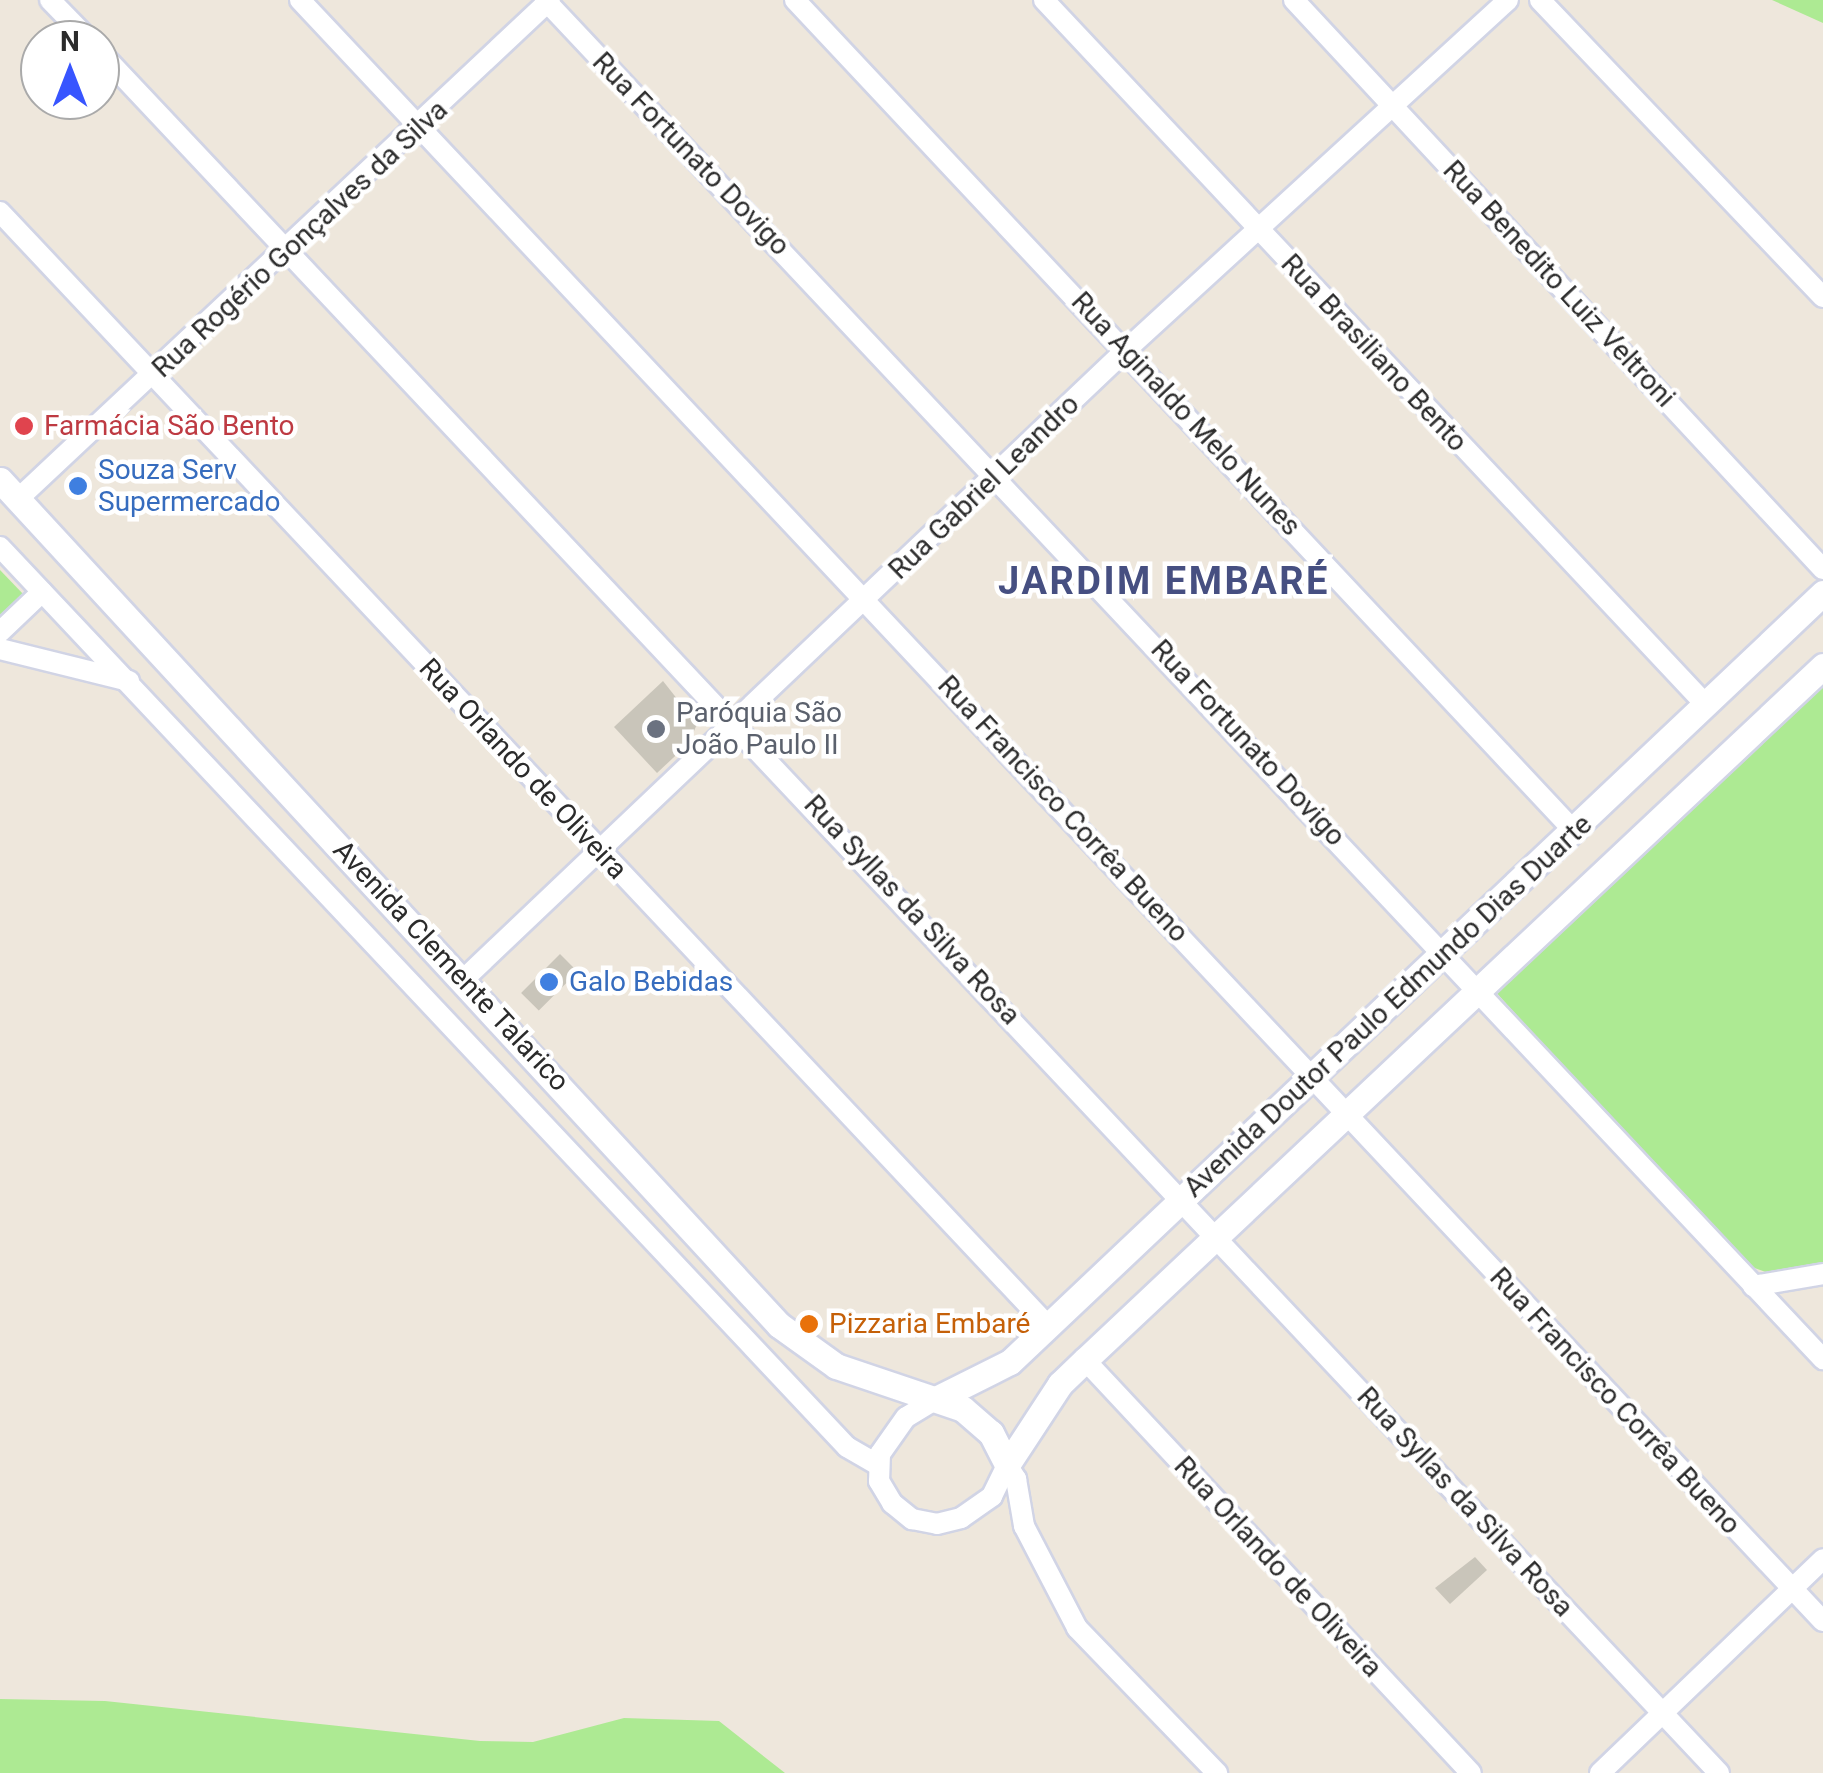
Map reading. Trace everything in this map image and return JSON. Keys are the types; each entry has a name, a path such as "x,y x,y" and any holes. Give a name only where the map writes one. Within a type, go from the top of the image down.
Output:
{"street":[{"path":"50,0 69,20"},
{"name":"Rua Francisco Corrêa Bueno","path":"300,0 1823,1620"},
{"name":"Rua Aginaldo Melo Nunes","path":"795,0 1574,832"},
{"name":"Rua Brasiliano Bento","path":"1044,0 1706,705"},
{"name":"Rua Benedito Luiz Veltroni","path":"1294,0 1823,570"},
{"name":"Rua Gabriel Leandro","path":"464,978 598,848 868,601 1126,350 1396,107 1508,0"},
{"path":"1540,0 1823,296"},
{"name":"Rua Rogério Gonçalves da Silva","path":"6,497 153,376 420,128 547,1"},
{"name":"Rua Fortunato Dovigo","path":"547,1 996,474 1823,1359"},
{"name":"Rua Syllas da Silva Rosa","path":"120,73 735,722 1719,1773"},
{"name":"Rua Orlando de Oliveira","path":"0,212 1047,1325"},
{"name":"Avenida Clemente Talarico","path":"6,497 464,978 796,1342 836,1366 938,1398 982,1423 1016,1479 1024,1526 1069,1615 1217,1773"},
{"name":"Avenida Clemente Talarico","path":"0,547 847,1448 878,1466 892,1502 912,1519 936,1524 983,1505 1007,1465"},
{"path":"0,632 42,592"},
{"name":"Avenida Doutor Paulo Edmundo Dias Duarte","path":"938,1398 1010,1362 1823,593"},
{"path":"0,649 131,682"},
{"name":"Avenida Doutor Paulo Edmundo Dias Duarte","path":"1007,1465 1060,1384 1823,666"},
{"path":"1753,1286 1823,1274"},
{"name":"Rua Orlando de Oliveira","path":"1085,1360 1471,1773"},
{"path":"878,1466 895,1428 938,1398"},
{"path":"1600,1773 1823,1559"}],"green space":[{"path":"1772,0 1823,0 1823,23"},
{"path":"0,570 24,595 0,620"},
{"path":"1823,677 1823,1266 1774,1275 1738,1262 1494,990"},
{"path":"0,1699 105,1701 480,1741 533,1742 624,1718 719,1721 785,1773 0,1773"}],"building":[{"name":"Paróquia São João Paulo II","path":"663,681 697,724 689,743 657,773 614,727"},
{"name":"Galo Bebidas","path":"560,954 578,972 539,1011 521,993"},
{"path":"1475,1557 1487,1570 1450,1604 1435,1588"}],"place":[{"name":"Farmácia São Bento","path":"24,426"},
{"name":"Souza Serv Supermercado","path":"78,486"},
{"name":"Paróquia São João Paulo II","path":"656,729"},
{"name":"Galo Bebidas","path":"549,982"},
{"name":"Pizzaria Embaré","path":"809,1324"}],"district":[{"name":"JARDIM EMBARÉ","path":"1164,582"}]}
